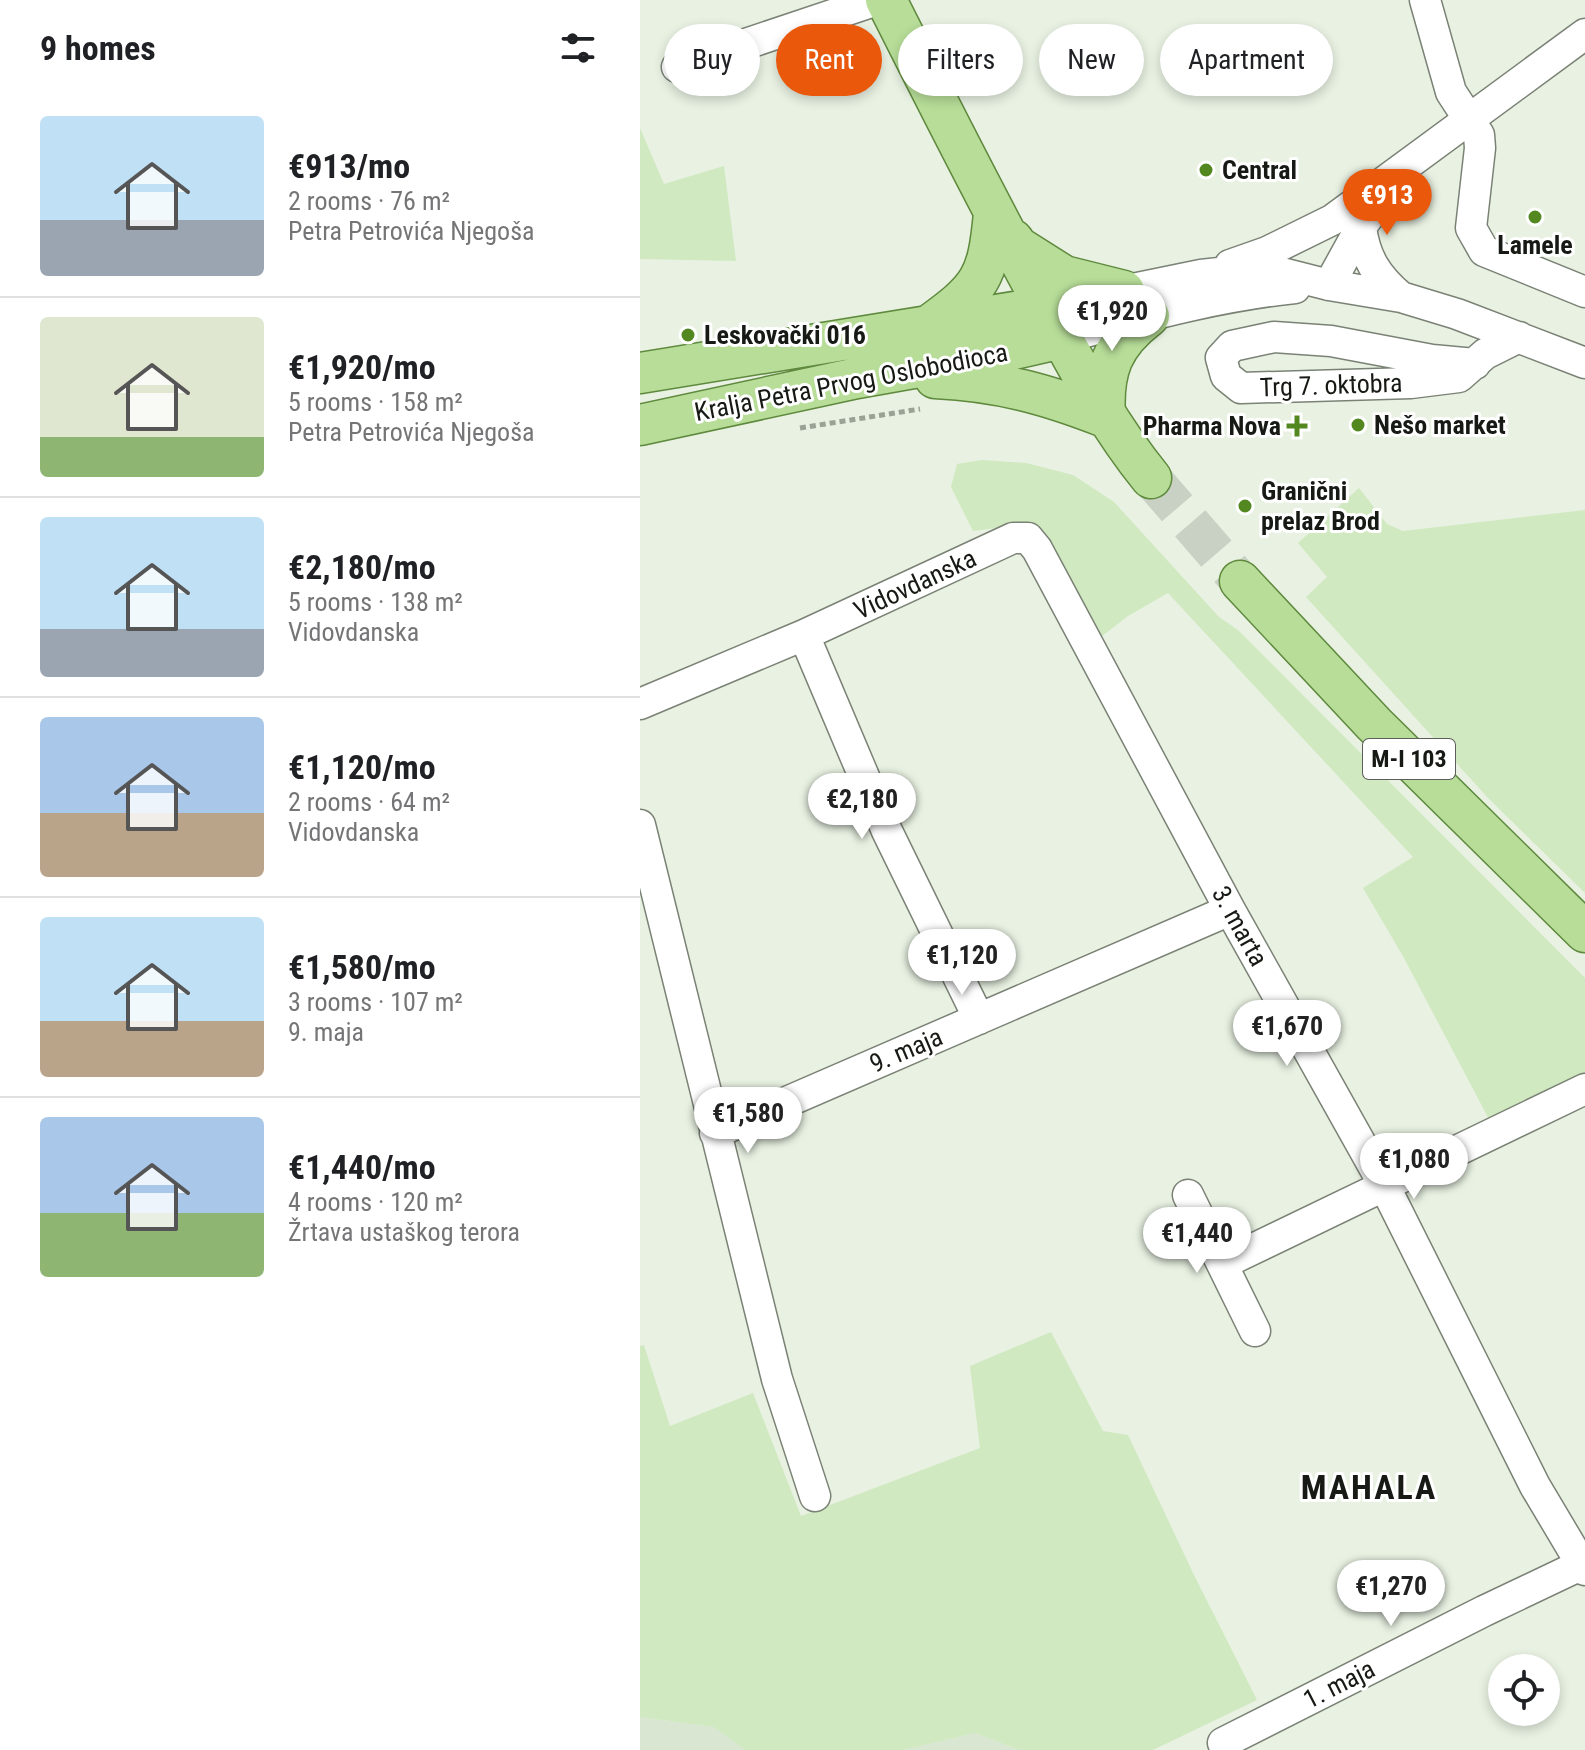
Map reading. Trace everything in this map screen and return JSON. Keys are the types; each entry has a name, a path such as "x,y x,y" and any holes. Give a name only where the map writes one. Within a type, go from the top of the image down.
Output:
{"main road":[{"path":"864,2 994,213 1105,417 1151,478"},
{"path":"994,213 1018,247 1041,263 1064,276 1136,303 1129,330 1111,359 1104,397 1105,417"},
{"path":"926,328 961,302 987,267 994,213"},
{"name":"Kralja Petra Prvog Oslobodioca","path":"640,373 926,328 1053,322"},
{"name":"Kralja Petra Prvog Oslobodioca","path":"640,425 857,378 992,354 1053,322"},
{"path":"857,378 970,380 1020,388 1105,417"},
{"name":"M-I 103","path":"1240,581 1374,724 1585,932"}],"street":[{"path":"1425,0 1451,92 1479,135 1480,156 1471,228 1484,251 1585,292"},
{"path":"760,38 864,2"},
{"path":"1136,303 1201,275 1267,252 1332,220 1585,34"},
{"path":"1329,285 1361,227 1405,165"},
{"path":"1329,285 1314,270 1311,260 1320,235 1332,220"},
{"path":"1361,227 1368,259 1386,285 1401,297"},
{"path":"1201,275 1246,270 1278,272 1329,285 1401,297 1585,363"},
{"path":"1053,322 1136,303 1329,285"},
{"name":"Trg 7. oktobra","path":"1475,364 1432,360 1331,341 1274,337 1232,346 1221,358 1226,376 1241,388 1411,383 1459,377 1475,364 1485,354 1519,337"},
{"name":"Vidovdanska","path":"640,704 804,635 1013,538 1028,538"},
{"name":"3. marta","path":"1028,538 1102,667 1230,910 1384,1185 1535,1486 1584,1566"},
{"path":"804,635 887,831 979,1019"},
{"path":"640,825 777,1379 815,1496"},
{"name":"9. maja","path":"715,1133 1230,910"},
{"path":"1222,1264 1585,1089"},
{"path":"1188,1195 1255,1331"},
{"name":"1. maja","path":"1223,1743 1484,1611 1584,1566"}],"path":[{"path":"798,428 913,408 927,410"}],"shaded area":[{"path":"640,1717 714,1727 745,1750 640,1750"},
{"path":"975,1733 1019,1750 903,1750"}],"green space":[{"path":"640,128 664,184 724,166 736,261 640,259"},
{"path":"982,460 1026,463 1073,475 1114,502 1219,617 1238,630 1585,978 1585,1102 1502,1144 1404,958 1363,888 1413,857 1168,593 1128,616 1097,640 1020,525 973,531 951,487 957,464"},
{"path":"1359,488 1387,524 1403,531 1585,510 1585,893 1488,798 1306,597 1327,577 1298,543"},
{"path":"1051,1332 1103,1431 1128,1435 1257,1700 1153,1750 1019,1750 975,1733 903,1750 745,1750 714,1727 640,1717 640,1346 644,1345 670,1426 753,1393 801,1516 980,1448 970,1366"}],"tunnel":[{"path":"1151,478 1240,581"}],"place":[{"name":"Central","path":"1206,170"},
{"name":"Lamele","path":"1535,217"},
{"name":"Leskovački 016","path":"688,335"},
{"name":"Nešo market","path":"1358,425"},
{"name":"Pharma Nova","path":"1297,426"},
{"name":"Granični prelaz Brod","path":"1245,506"}],"district":[{"name":"MAHALA","path":"1369,1487"}]}
